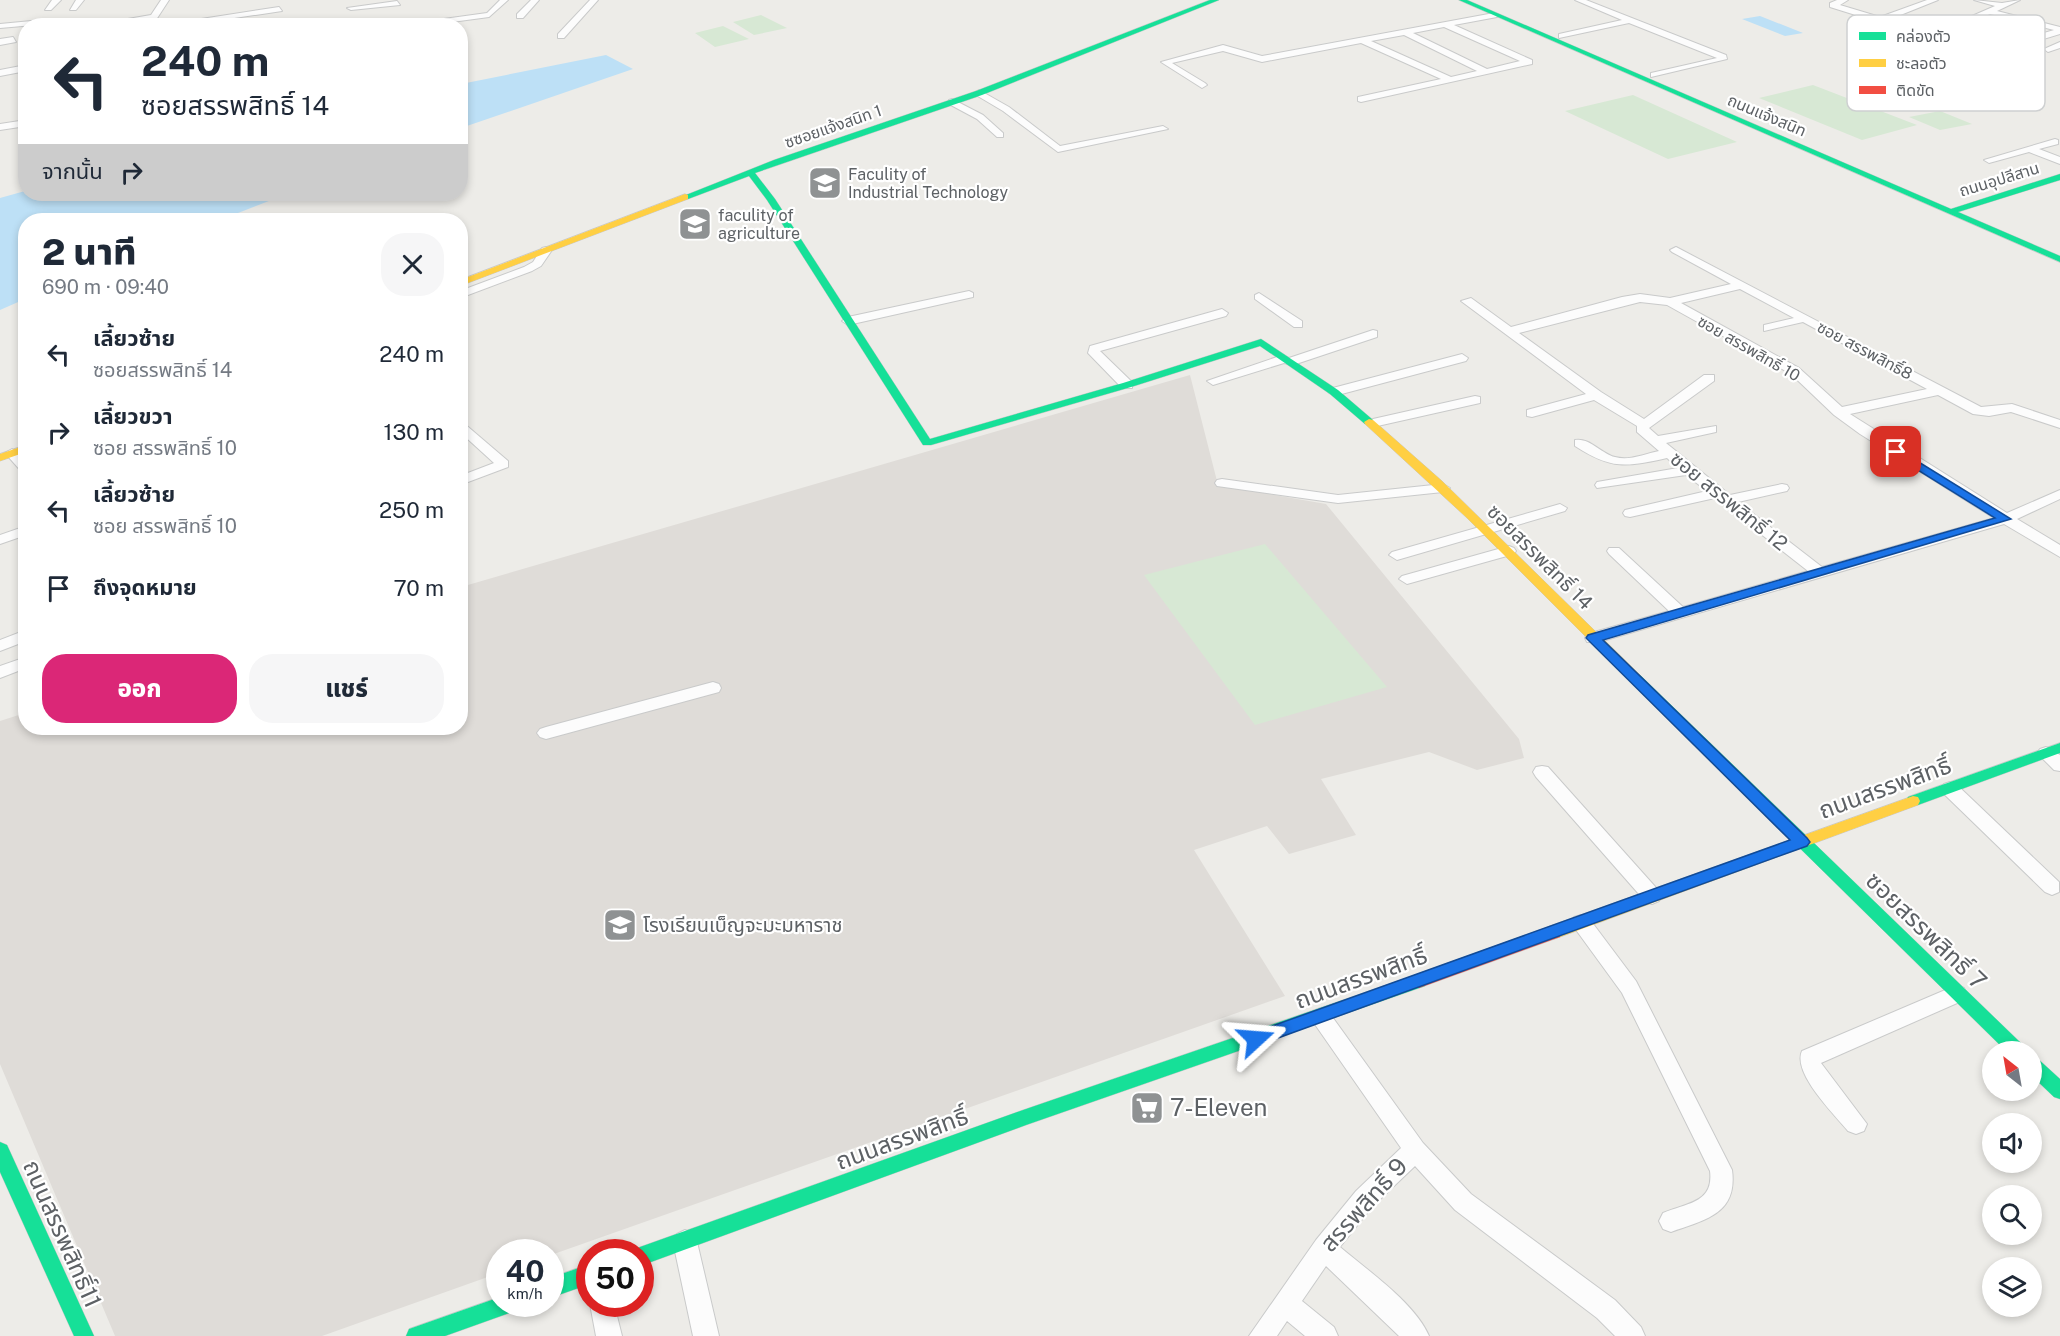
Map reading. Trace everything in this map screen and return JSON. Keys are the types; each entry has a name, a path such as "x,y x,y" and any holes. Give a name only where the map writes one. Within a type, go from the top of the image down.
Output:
{"street":[{"path":"48,8 57,0"},
{"path":"73,8 81,0"},
{"path":"146,18 153,17 165,0"},
{"path":"252,13 256,0"},
{"path":"462,18 489,15 504,0"},
{"path":"520,16 535,0"},
{"path":"561,36 594,0"},
{"name":"ซซอยแจ้งสนิท 1","path":"468,280 751,173 979,93 1216,0"},
{"name":"ถนนแจ้งสนิท","path":"1462,0 2060,259"},
{"name":"ถนนแจ้งสนิท","path":"1481,0 2060,249"},
{"path":"1579,0 1723,57 1723,59 1654,75"},
{"path":"1844,0 1833,5 1864,15"},
{"path":"1894,15 1934,0"},
{"path":"1978,0 2003,6"},
{"path":"1983,15 2016,0"},
{"path":"351,8 396,2 398,18"},
{"path":"214,18 279,9"},
{"path":"1990,12 2002,15"},
{"path":"1202,85 1165,62 1219,48 1258,59 1494,15"},
{"path":"1562,36 1631,20"},
{"path":"0,26 18,24"},
{"path":"1361,99 1529,62 1447,25"},
{"path":"2045,26 2060,30"},
{"path":"2045,35 2060,30"},
{"path":"1407,33 1487,72"},
{"path":"0,42 13,40"},
{"path":"1364,40 1450,80"},
{"path":"2048,48 2060,45"},
{"path":"1611,66 1626,63"},
{"path":"0,73 18,70"},
{"path":"979,93 1006,109 1058,149 1163,129"},
{"path":"952,102 980,117 1000,135"},
{"path":"0,127 18,124"},
{"path":"1989,160 2055,142"},
{"path":"2030,149 2060,161"},
{"path":"751,173 771,199 927,443 1127,385 1094,353 1094,349 1222,313"},
{"name":"ถนนอุปลีสาน","path":"1948,212 2060,177"},
{"path":"468,292 528,269 537,264 546,250"},
{"name":"ซอย สรรพสิทธิ์8","path":"1676,250 1978,411 1989,412 2012,408 2060,424"},
{"path":"1508,332 1622,301 1640,298 1670,302 1741,285"},
{"path":"848,321 969,295"},
{"path":"1259,297 1298,324"},
{"name":"ซอย สรรพสิทธิ์ 12","path":"1467,301 1596,395 1644,425 1642,429 1654,441 1820,573"},
{"name":"ซอย สรรพสิทธิ์ 10","path":"1670,302 1795,371 1839,412 1912,462 2060,552"},
{"path":"1768,328 1806,318"},
{"path":"1213,381 1373,334"},
{"name":"ซอยสรรพสิทธิ์ 14","path":"1127,385 1261,342 1334,392 1373,423 1488,530 1593,638 1802,842"},
{"path":"1334,392 1462,358"},
{"path":"1644,425 1709,378"},
{"path":"1839,412 1942,390"},
{"path":"1532,414 1596,395"},
{"path":"1373,423 1474,400"},
{"path":"1654,441 1711,429"},
{"path":"468,431 503,464 468,478"},
{"path":"1580,443 1605,460 1617,464 1669,453"},
{"path":"1602,485 1689,470"},
{"path":"1222,483 1338,499 1443,488"},
{"path":"1630,513 1782,488"},
{"path":"1593,638 2005,519 2060,494"},
{"path":"1397,555 1560,508"},
{"path":"0,540 18,533"},
{"path":"1407,579 1509,551"},
{"path":"1614,551 1679,612"},
{"path":"0,646 18,638"},
{"path":"0,672 18,665"},
{"path":"546,733 713,688"},
{"name":"ถนนสรรพสิทธิ์","path":"654,1252 1026,1117 1321,1017 1950,789 2055,755"},
{"path":"1542,772 1652,896"},
{"path":"1950,789 2052,887"},
{"name":"ซอยสรรพสิทธิ์ 7","path":"1802,842 2007,1041"},
{"path":"1581,923 1629,987 1721,1170 1722,1194 1715,1201 1671,1221"},
{"path":"1856,1124 1811,1068 1810,1058 1958,994"},
{"name":"สรรพสิทธิ์ 9","path":"1262,1336 1324,1248 1364,1199 1415,1150 1321,1017"},
{"path":"2042,1074 2060,1091"},
{"path":"1415,1150 1463,1202 1606,1309 1632,1336"},
{"name":"ถนนสรรพสิทธิ์11","path":"0,1151 84,1336"},
{"path":"685,1242 706,1336"},
{"path":"1324,1248 1394,1311 1416,1336"},
{"path":"1285,1303 1324,1336"},
{"path":"416,1336 461,1328 486,1315"},
{"path":"605,1317 609,1336"}],"shaded area":[{"name":"โรงเรียนเบ็ญจะมะมหาราช","path":"1190,375 1218,485 1326,504 1519,739 1524,758 1477,770 1429,752 1321,779 1356,835 1289,854 1267,826 1194,850 1285,996 596,1239 576,1239 576,1246 564,1250 564,1239 486,1239 486,1278 322,1336 115,1336 0,1064 0,721 18,715 18,735 468,735 468,585"}],"green space":[{"path":"761,15 787,28 754,35 733,22"},
{"path":"723,26 749,39 715,47 695,33"},
{"path":"1813,85 1847,98 1847,111 1881,111 1917,125 1862,140 1759,98"},
{"path":"1633,95 1737,142 1668,159 1565,111"},
{"path":"1940,111 1972,124 1940,130 1909,117"},
{"path":"1265,544 1387,687 1255,725 1144,575"}],"water":[{"path":"1760,16 1803,33 1785,36 1742,19"},
{"path":"606,55 633,69 468,126 468,83"},
{"path":"18,193 18,201 269,201 238,213 18,213 18,302 0,310 0,198"}],"traffic: fast":[{"path":"685,197 777,162 979,93 1216,0"},
{"path":"1462,0 2060,259"},
{"path":"751,173 771,199 927,443 1127,385 1261,342 1334,392 1369,422"},
{"path":"1949,212 2060,177"},
{"path":"1635,678 2008,1041"},
{"path":"1913,801 2060,748"},
{"path":"654,1252 1026,1117 1419,981"},
{"path":"2042,1074 2060,1091"},
{"path":"0,1151 84,1336"},
{"path":"564,1283 576,1279"},
{"path":"416,1336 486,1312"}],"traffic: slow":[{"path":"468,280 685,197"},
{"path":"1369,422 1471,515 1635,678"},
{"path":"0,458 18,451"},
{"path":"1554,932 1913,801"}],"traffic: jam":[{"path":"1419,981 1554,932"}],"place":[{"name":"Faculity of Industrial Technology","path":"825,183"},
{"name":"faculity of agriculture","path":"695,224"},
{"name":"โรงเรียนเบ็ญจะมะมหาราช","path":"620,925"},
{"name":"7-Eleven","path":"1147,1108"}],"route":[{"path":"1256,1039 1802,842 1593,638 2005,519 1896,452"}]}
